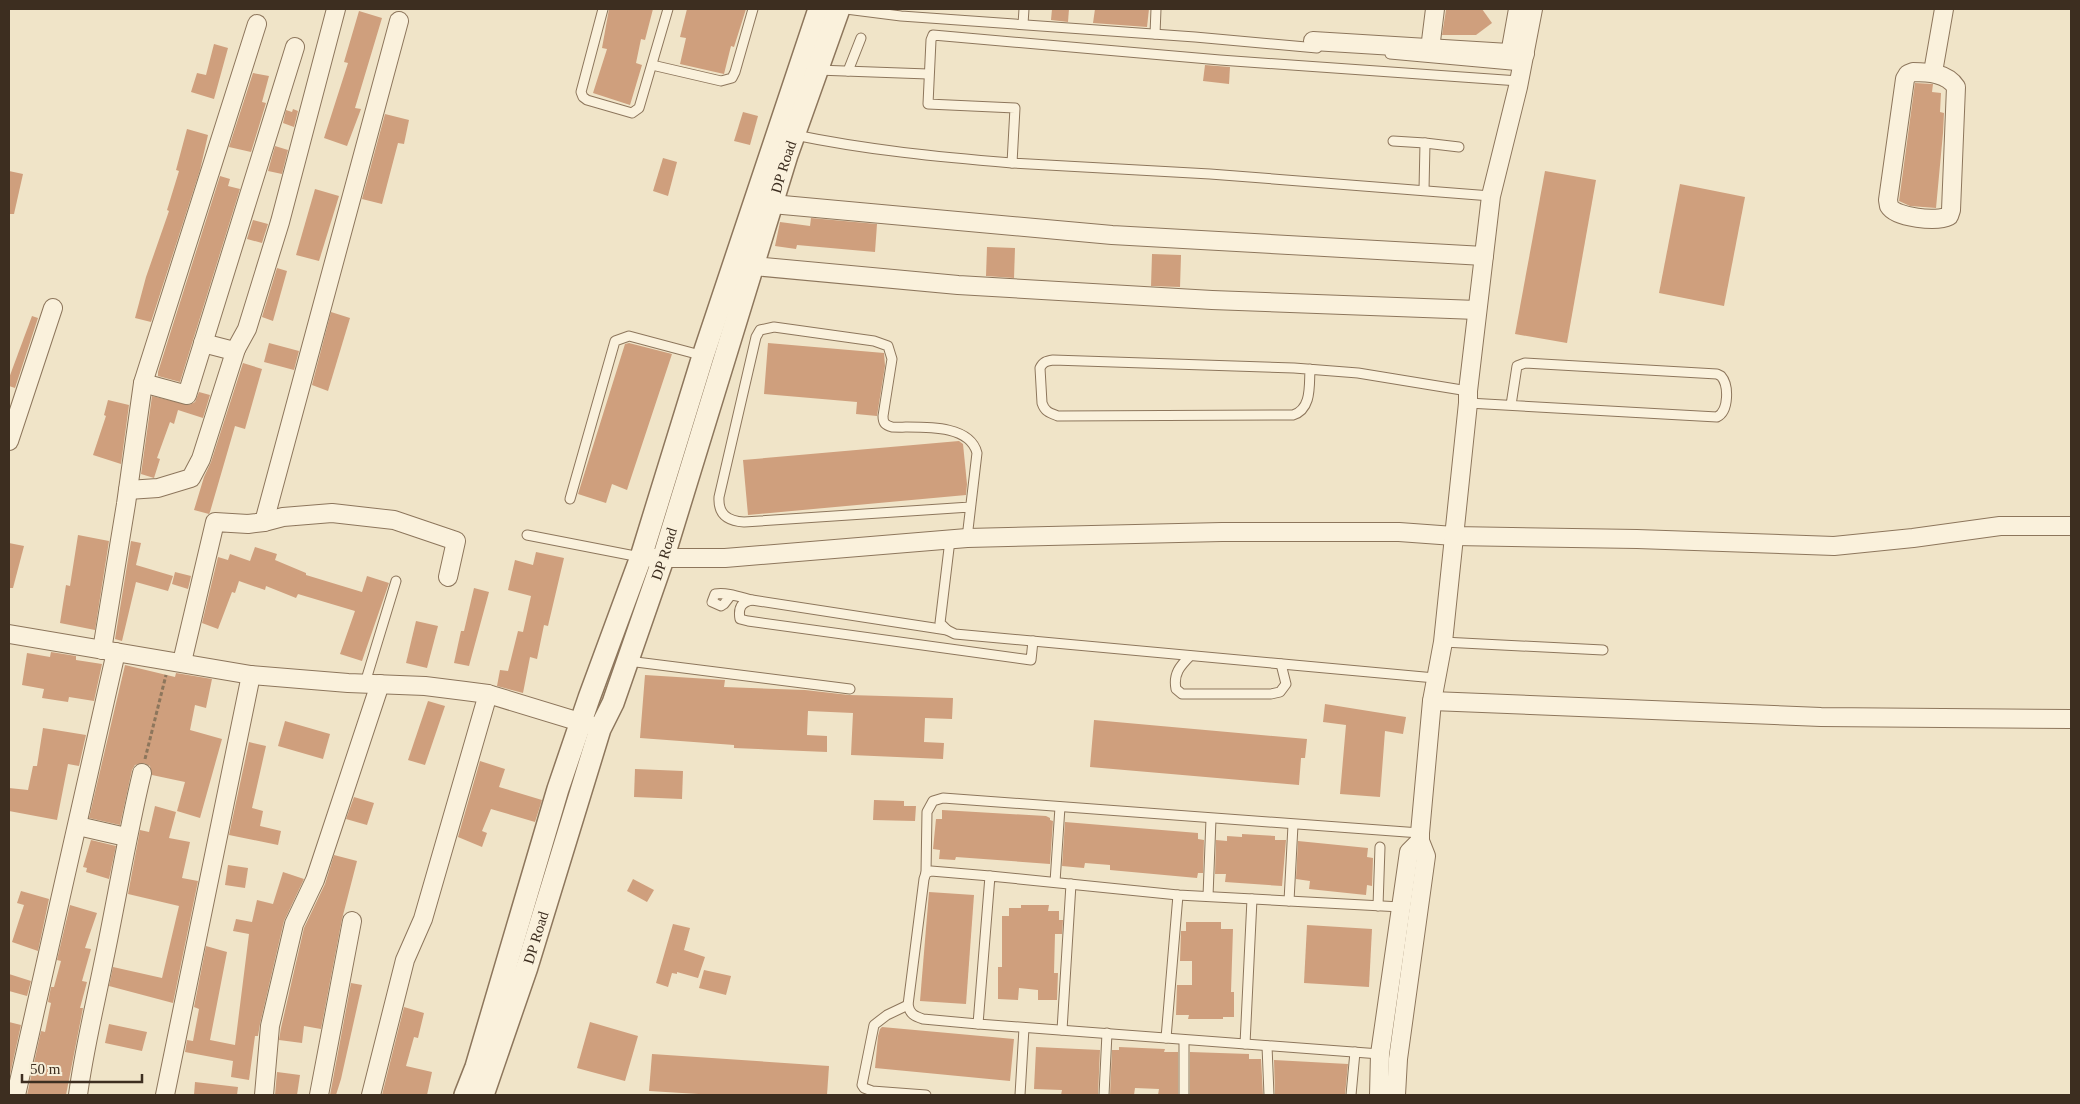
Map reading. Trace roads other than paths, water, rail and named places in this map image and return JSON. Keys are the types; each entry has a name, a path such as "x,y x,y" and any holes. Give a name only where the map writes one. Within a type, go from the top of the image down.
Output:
{"street":[{"path":"128,490 158,488 192,478 201,459 236,349 247,329 280,222 336,9"},
{"name":"DP Road","path":"591,725 613,703 662,559 714,359 818,9"},
{"name":"DP Road","path":"476,1094 591,725 641,557 714,359 753,266 794,135 838,9"},
{"path":"1430,49 1435,9"},
{"path":"1518,9 1519,64"},
{"path":"1396,1095 1398,1060 1426,856 1420,837 1432,701 1443,642 1477,310 1491,196 1519,64 1533,9"},
{"path":"1933,72 1944,9"},
{"path":"264,522 272,486 399,21"},
{"path":"16,1095 78,826 109,651 142,383 257,24"},
{"path":"1313,41 1430,49 1519,64"},
{"path":"142,383 186,395 295,47"},
{"path":"1913,72 1933,72 1952,82 1957,92 1951,210 1949,216 1935,220 1897,214 1889,206 1888,200 1905,79 1908,74 1913,72"},
{"path":"772,204 1112,235 1484,256"},
{"path":"753,266 958,286 1212,300 1477,310"},
{"path":"9,441 53,308"},
{"path":"203,343 230,350 236,349"},
{"path":"176,661 215,522 248,524 283,517 332,513 394,520 456,541 448,577"},
{"path":"641,557 662,559 725,558 958,539 1222,532 1400,532 1454,536 1637,539 1834,546 1913,538 2000,526 2071,526"},
{"path":"9,634 251,675 425,686 488,694 591,725"},
{"path":"165,1095 251,675"},
{"path":"264,1095 270,1026 294,924 315,880 372,684"},
{"path":"371,1095 405,960 423,919 488,694"},
{"path":"1432,701 1821,717 2071,719"},
{"path":"78,1095 83,1057 104,959 126,837 142,773"},
{"path":"78,826 126,837"},
{"path":"1379,1095 1380,1054 1409,852 1420,837"},
{"path":"319,1095 352,921"}],"lane":[{"path":"603,9 581,92 582,97 625,112 636,112 639,108 668,9"},
{"path":"652,65 721,81 732,78 753,9"},
{"path":"846,9 1519,64"},
{"path":"1023,24 1024,9"},
{"path":"1155,34 1156,9"},
{"path":"1012,163 1015,108 928,104 928,74 933,35 1220,60 1519,64"},
{"path":"848,71 861,38"},
{"path":"817,70 928,74"},
{"path":"794,135 851,147 901,154 1012,163 1210,174 1491,196"},
{"path":"1393,141 1459,147"},
{"path":"1424,190 1425,143"},
{"path":"947,630 940,623 958,539 970,507 977,453 975,446 969,439 955,431 892,428 886,426 883,421 892,359 888,346 874,341 774,327 760,330 756,337 720,497 719,505 722,513 728,519 744,522 970,507"},
{"path":"570,499 615,341 629,336 714,359"},
{"path":"1310,369 1306,405 1300,413 1293,415 1058,416 1049,413 1043,408 1042,403 1040,368 1046,361 1310,369 1358,374 1511,405 1717,416 1722,414 1725,409 1726,384 1722,376 1717,374 1526,363 1517,366 1511,405"},
{"path":"526,535 641,557"},
{"path":"372,684 396,580"},
{"path":"731,595 752,600 947,630 955,634 1435,678"},
{"path":"752,600 745,601 740,606 740,619 1031,660 1033,641"},
{"path":"1443,642 1603,650"},
{"path":"1190,656 1182,664 1175,681 1176,689 1182,694 1271,694 1280,692 1286,684 1281,664"},
{"path":"628,661 850,689"},
{"path":"1380,1054 1024,1028 923,1019 915,1016 909,1012 908,1005 926,873 927,812 932,800 942,798 1293,825 1420,837"},
{"path":"1055,882 1060,807"},
{"path":"1208,896 1211,819"},
{"path":"1289,901 1293,825"},
{"path":"1378,906 1380,847"},
{"path":"926,873 931,871 990,876 1178,895 1401,907"},
{"path":"978,1024 990,876"},
{"path":"1062,1030 1071,884"},
{"path":"1166,1038 1178,895"},
{"path":"1245,1044 1252,899"},
{"path":"908,1005 887,1015 874,1025 862,1084 864,1088 872,1091 926,1095"},
{"path":"1020,1095 1024,1028"},
{"path":"1104,1095 1106,1033"},
{"path":"1184,1040 1184,1095"},
{"path":"1267,1046 1269,1095"},
{"path":"1351,1095 1355,1052"}]}
